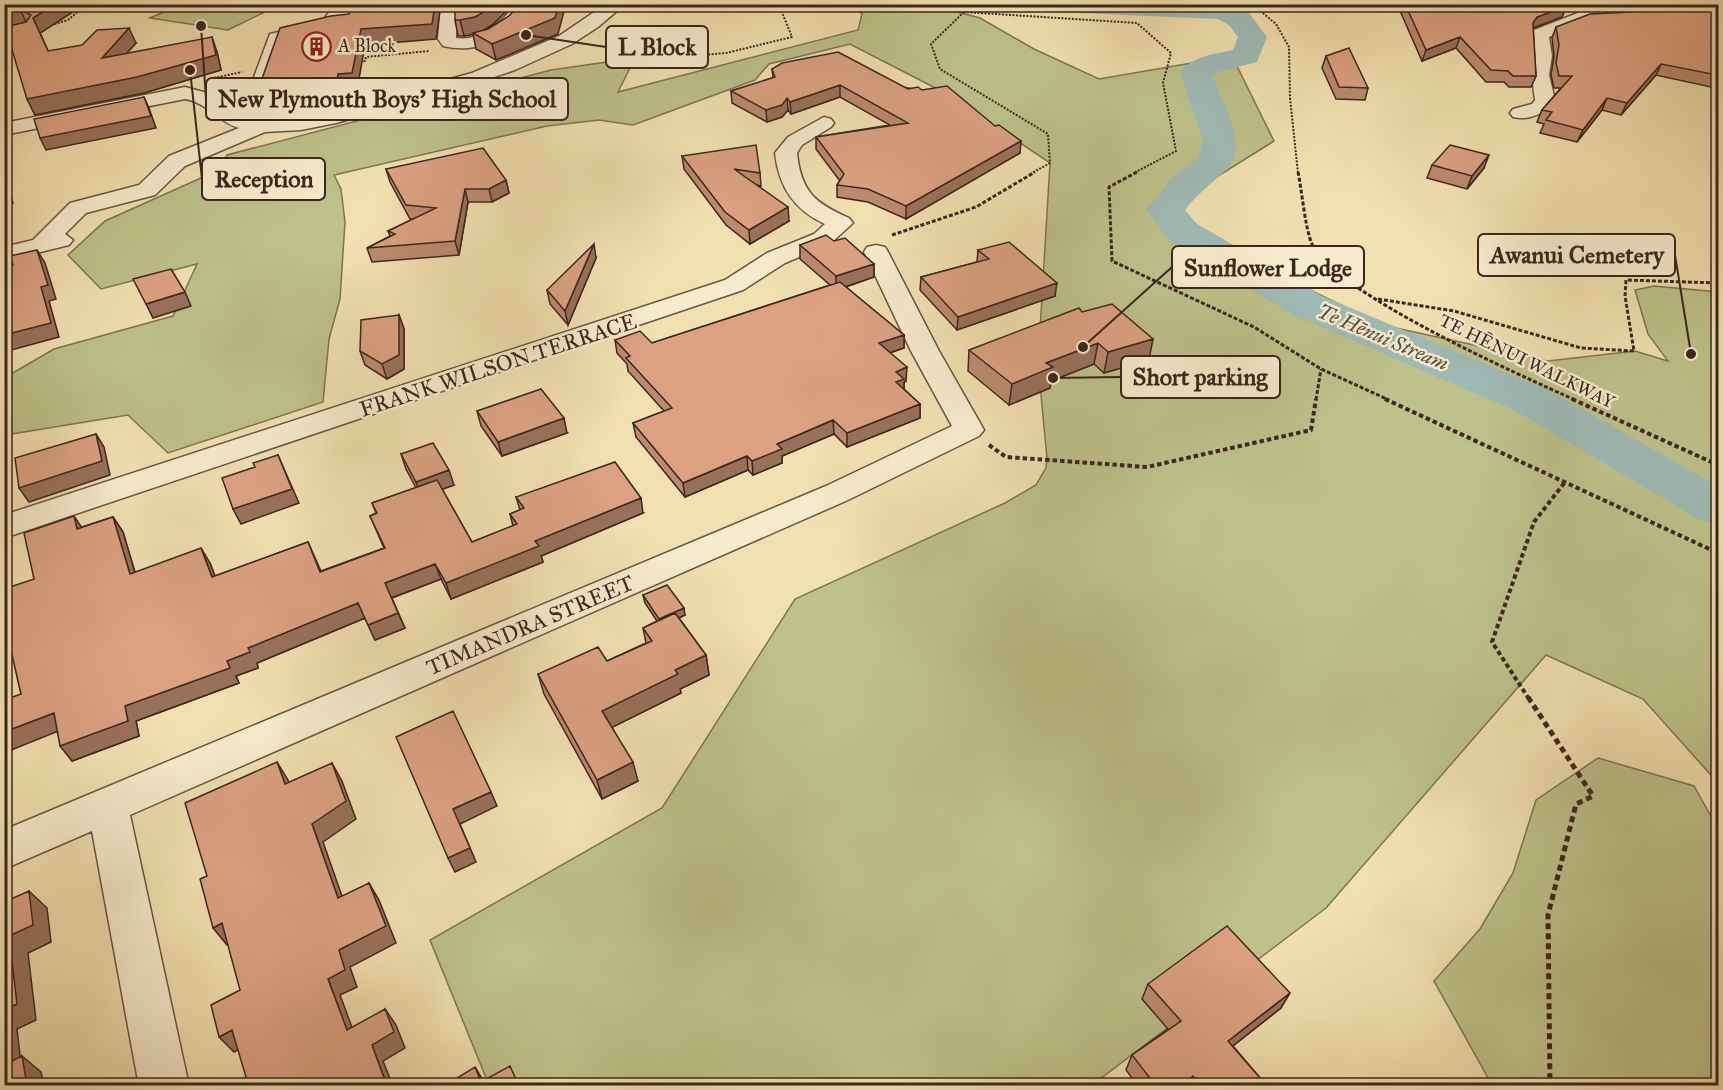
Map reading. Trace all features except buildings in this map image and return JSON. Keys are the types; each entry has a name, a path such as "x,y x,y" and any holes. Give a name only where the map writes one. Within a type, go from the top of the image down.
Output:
{"street":[{"path":"239,121 250,115 276,38 328,26 336,15 360,4"},
{"path":"449,4 449,42 459,46 470,44 508,26 520,11 519,4"},
{"path":"4,129 174,94 200,94 208,98 223,115 239,121 264,125 314,121 493,72 566,41 594,24 617,4"},
{"path":"1520,113 1534,110 1544,104 1540,66 1543,56 1540,34 1594,13 1603,4"},
{"name":"FRANK WILSON TERRACE","path":"4,527 734,285 776,258 822,239 841,223 815,213 798,197 786,166 786,153 795,141 824,123"},
{"path":"41,245 78,208 147,190 177,160 264,125"},
{"path":"4,254 77,236"},
{"path":"879,245 925,351 969,430"},
{"name":"TIMANDRA STREET","path":"4,850 826,498 969,430"},
{"path":"108,806 165,1086"}],"path":[{"path":"48,26 68,21 87,4"},
{"path":"669,39 689,56 726,53 792,38 781,10 783,4"},
{"path":"951,4 964,12 1137,24 1171,52 1162,83 1176,151 1109,187 1112,261 1254,327 1321,369 1719,553"},
{"name":"TE HĒNUI WALKWAY","path":"1252,4 1266,13 1276,24 1289,47 1290,98 1295,155 1312,245 1339,275 1376,299 1481,358 1719,465"},
{"path":"879,245 975,207 1050,163 1048,134 940,69 931,44 964,12"},
{"path":"355,62 365,61 366,57 470,48 470,44"},
{"path":"174,94 208,79 266,69"},
{"path":"1376,299 1425,303 1500,323 1587,351 1611,353 1634,351 1625,296 1626,280 1719,284"},
{"path":"969,430 1006,457 1147,467 1311,430 1321,369"},
{"path":"1550,1086 1548,915 1576,804 1593,796 1492,642 1534,522 1565,482"}],"green space":[{"path":"180,5 277,6 228,30 150,18"},
{"path":"853,5 931,5 980,18 1034,49 1099,79 1232,56 1274,141 1186,196 1181,213 1214,243 1382,325 1548,361 1635,351 1668,361 1648,334 1635,290 1654,286 1718,292 1718,783 1643,699 1546,655 1326,908 1092,1085 489,1085 430,940 662,808 795,599 1005,503 1036,485 1046,468 1047,458 1038,363 1050,163 947,94 850,44 769,64 755,80 633,125 599,120 547,126 334,175 341,189 345,222 340,299 329,339 323,402 168,453 128,415 5,435 4,378 54,349 173,316 197,264 101,289 68,255 105,221 219,170 227,155 551,70 635,58 618,92 858,30 862,14"},
{"path":"1598,758 1694,786 1718,829 1718,1085 1492,1085 1434,981 1480,929 1513,873 1536,800"}],"waterway":[{"name":"Te Hēnui Stream","path":"1056,4 1223,11 1239,19 1253,37 1246,56 1211,64 1195,73 1220,140 1214,163 1186,184 1165,210 1183,232 1213,252 1307,305 1533,401 1718,508"}],"place":[{"name":"New Plymouth Boys' High School","path":"201,26"},
{"name":"L Block","path":"526,35"},
{"name":"A Block","path":"317,46"},
{"name":"Reception","path":"190,70"},
{"name":"Sunflower Lodge","path":"1083,347"},
{"name":"Awanui Cemetery","path":"1691,354"},
{"name":"Short parking","path":"1053,378"}]}
